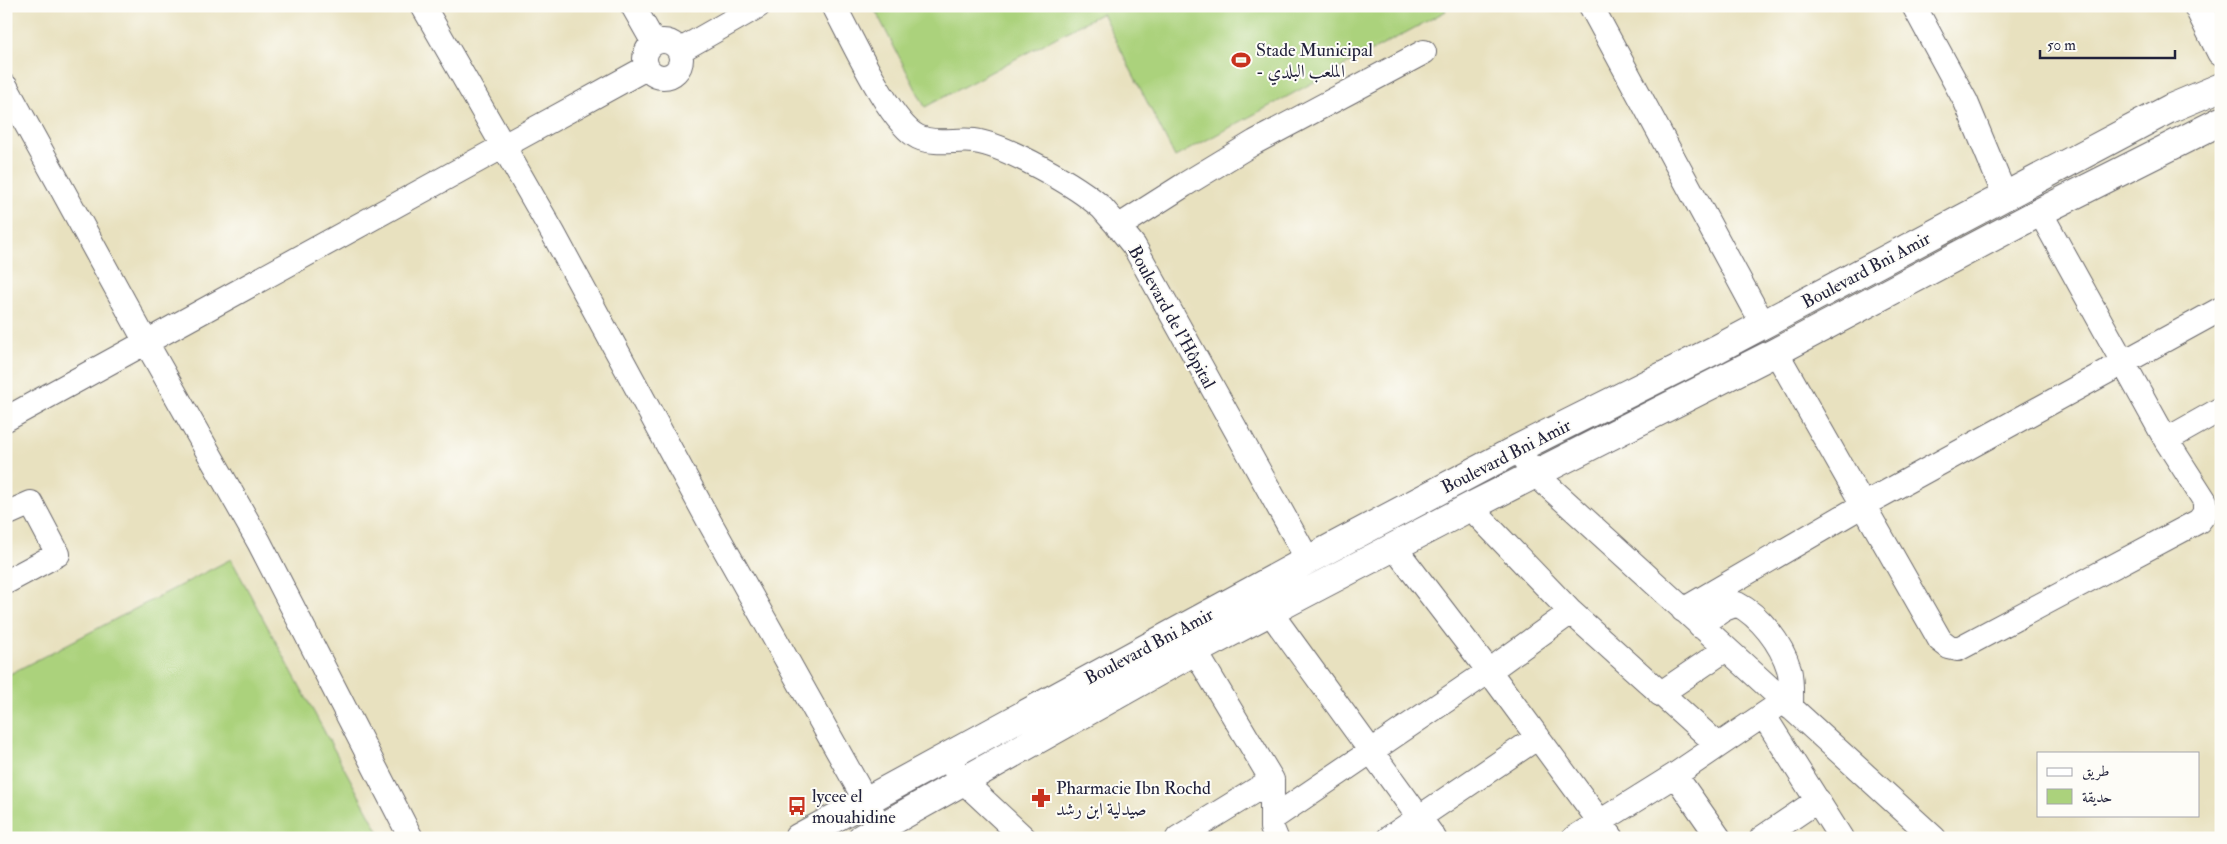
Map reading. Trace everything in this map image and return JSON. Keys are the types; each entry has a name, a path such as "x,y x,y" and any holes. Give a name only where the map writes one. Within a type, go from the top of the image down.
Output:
{"main road":[{"path":"2198,6 2221,52"},
{"name":"Boulevard Bni Amir","path":"798,838 1308,560 1517,449 1763,324 2172,108 2221,87"},
{"name":"Boulevard Bni Amir","path":"871,833 1195,651 1470,507 1776,352 2040,212 2221,121"}],"street":[{"path":"422,6 553,233 704,512 866,802 871,833"},
{"path":"633,6 654,43"},
{"path":"679,51 758,6"},
{"name":"Boulevard de l'Hôpital","path":"834,6 897,119 917,137 946,142 974,141 1003,149 1069,186 1101,208 1134,246 1308,560"},
{"path":"1591,6 1763,324"},
{"path":"1914,6 1966,102 2005,196"},
{"path":"668,42 679,51 680,65 671,75 658,77 646,68 645,54 654,43 668,42"},
{"path":"1118,228 1184,184 1255,142 1424,52"},
{"path":"6,419 147,344 646,68"},
{"path":"6,87 147,344 260,542 411,838"},
{"path":"1776,352 1865,504 1940,640 1948,647 1958,648 2199,521 2205,513 2205,501 2166,440 2040,212"},
{"path":"1683,610 1865,504 2221,309"},
{"path":"2166,440 2221,409"},
{"path":"1517,449 1535,474 1934,838"},
{"path":"6,514 31,503 58,554 6,582"},
{"path":"1470,507 1571,612 1718,745"},
{"path":"1394,547 1538,736 1606,829"},
{"path":"1700,626 1724,609 1737,604 1750,611 1772,636 1789,670 1788,704"},
{"path":"1270,612 1434,838"},
{"path":"1274,828 1371,750 1489,671 1571,612"},
{"path":"1660,694 1726,649"},
{"path":"1195,651 1272,780 1274,828"},
{"path":"1574,838 1606,829 1675,775 1718,745 1764,716 1788,704"},
{"path":"1764,716 1841,838"},
{"path":"1389,838 1538,736"},
{"path":"946,756 963,781 1024,838"},
{"path":"1675,775 1719,838"},
{"path":"1178,838 1272,780"},
{"path":"1762,838 1818,800"}],"green space":[{"name":"Stade Municipal - الملعب البلدي","path":"873,6 1443,6 1446,11 1175,157 1102,13 925,107"},
{"path":"231,559 382,838 6,838 6,676"}],"place":[{"name":"Stade Municipal - الملعب البلدي","path":"1241,60"},
{"name":"Pharmacie Ibn Rochd صيدلية ابن رشد","path":"1041,798"},
{"name":"lycee el mouahidine","path":"797,806"}]}
